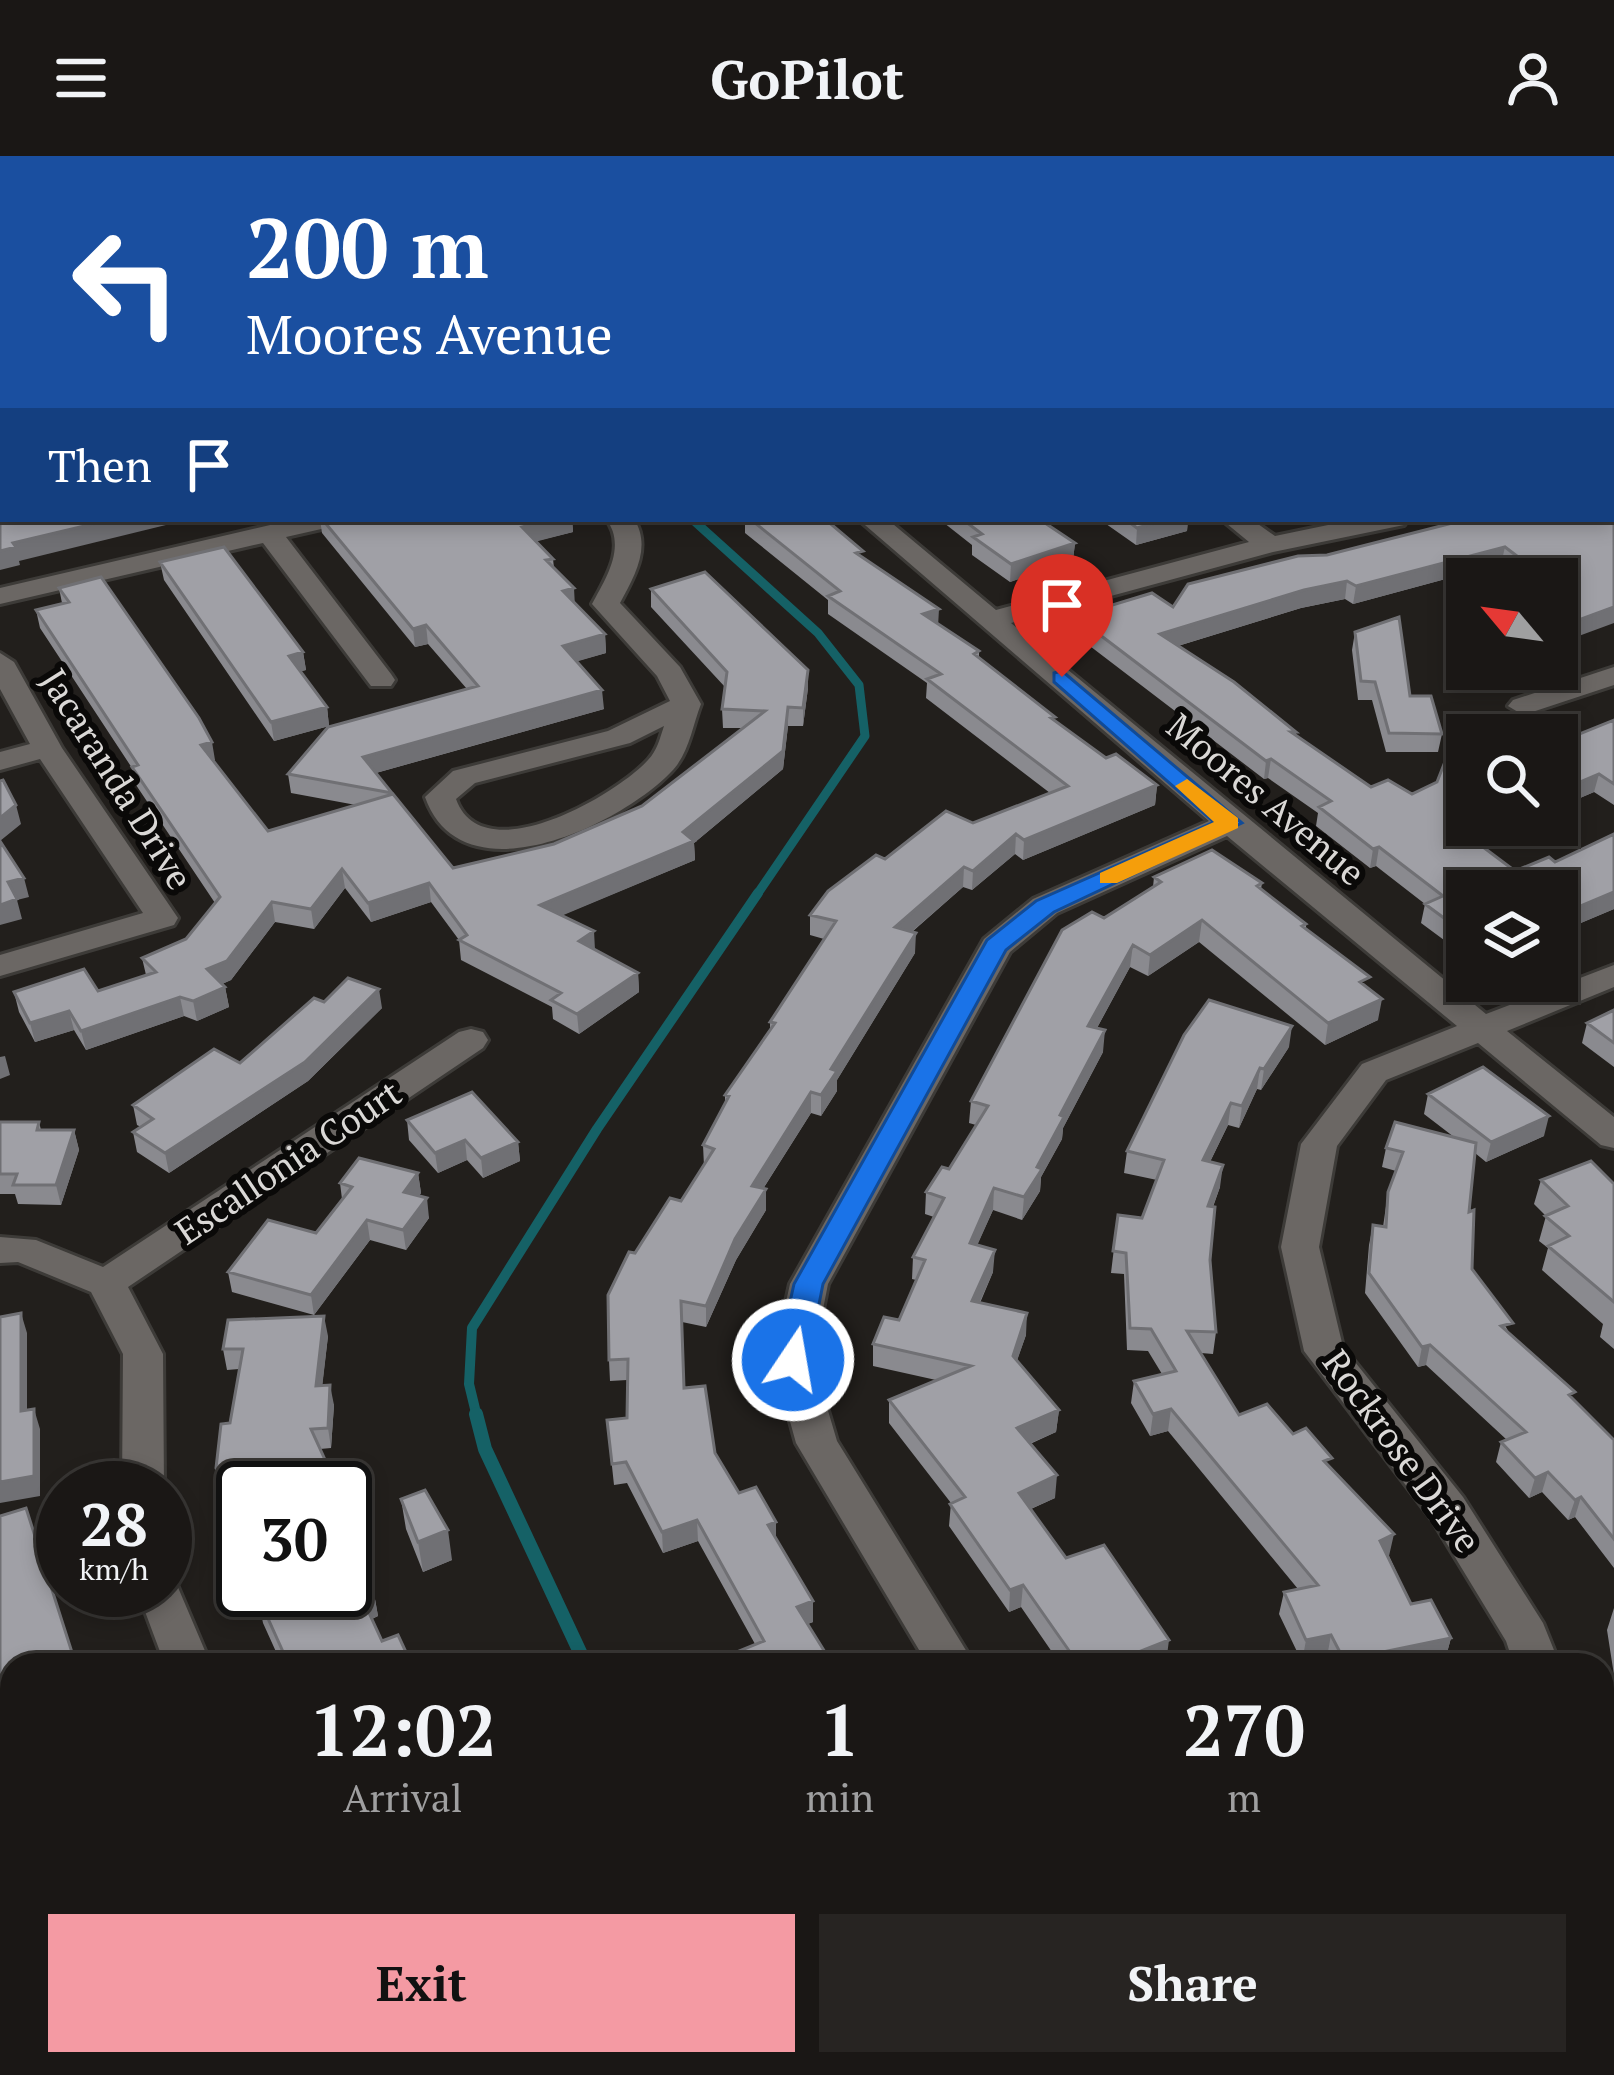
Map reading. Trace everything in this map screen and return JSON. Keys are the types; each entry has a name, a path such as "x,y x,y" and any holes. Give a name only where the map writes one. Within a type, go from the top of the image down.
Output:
{"street":[{"path":"0,596 317,522"},
{"path":"622,522 628,561 606,604 670,673 686,704 665,762 604,807 517,842 477,838 451,822 440,797 464,777 620,736 686,704"},
{"name":"Moores Avenue","path":"875,522 1230,823 1614,1136"},
{"path":"1238,522 1270,545"},
{"path":"994,619 1270,545 1381,522"},
{"path":"269,533 380,680"},
{"name":"Jacaranda Drive","path":"0,662 46,748 162,918 0,966"},
{"path":"1523,706 1614,676"},
{"path":"0,761 46,748"},
{"path":"945,1653 817,1443 793,1360 809,1284 996,946 1045,906 1230,823"},
{"name":"Rockrose Drive","path":"1533,1653 1448,1509 1324,1351 1300,1247 1319,1144 1374,1072 1614,975"},
{"name":"Escallonia Court","path":"106,1283 471,1040"},
{"path":"0,1250 22,1249 106,1283 143,1354 142,1461"},
{"path":"169,1617 183,1653"}],"building":[{"path":"0,522 101,522 13,543 16,547 0,551"},
{"path":"324,522 541,522 522,527 574,588 563,591 605,634 563,646 602,690 363,757 392,793 288,774 328,727 478,686 426,625 413,629"},
{"path":"754,522 829,522 863,551 856,553 939,609 923,614 979,651 974,654 1055,717 1051,718 1106,758 1116,754 1157,785 1024,840 1016,834 973,871 964,867 895,927 916,933 831,1069 837,1071 821,1095 811,1092 752,1186 766,1189 735,1239 706,1306 681,1301 684,1388 705,1386 715,1453 739,1493 756,1487 776,1522 768,1525 813,1601 797,1607 826,1653 734,1653 764,1641 697,1520 662,1532 626,1462 612,1464 607,1420 627,1418 628,1359 609,1360 608,1295 629,1252 635,1253 670,1198 681,1201 714,1149 703,1145 729,1096 725,1095 836,921 810,915 828,891 876,855 885,859 946,811 973,823 1068,786 927,679 941,674 828,596 840,591"},
{"path":"966,522 1044,522 1075,543 1011,564 973,537 982,534"},
{"path":"1456,522 1614,522 1614,607 1578,620 1578,558 1519,558 1505,547 1446,558 1446,562 1356,586 1347,581 1304,590 1160,634 1234,682 1296,732 1291,732 1371,787 1388,780 1412,794 1437,782 1446,759 1446,846 1482,846 1514,870 1446,870 1446,920 1425,904 1443,896 1319,807 1331,801 1271,759 1266,761 1083,622 1107,615 1099,609 1152,593 1173,607 1188,584"},
{"path":"224,547 303,652 289,656 327,707 271,722 160,562"},
{"path":"705,572 808,670 803,708 788,707 783,751 683,832 694,841 540,905 594,931 579,941 638,973 577,1014 551,1000 561,993 459,940 467,935 429,883 368,903 342,869 311,909 272,902 227,961 207,969 225,987 193,1001 180,997 81,1031 69,1011 30,1023 14,992 84,969 98,991 156,972 142,958 186,939 220,897 132,767 138,765 36,610 69,602 59,588 101,577 199,718 212,742 201,745 268,831 393,794 453,868 554,844 642,806 765,711 722,709 727,672 651,589"},
{"path":"1399,617 1410,696 1431,696 1442,734 1389,733 1375,682 1361,681 1355,632"},
{"path":"1614,720 1614,784 1599,774 1578,783 1578,735"},
{"path":"0,781 16,805 0,818"},
{"path":"1614,834 1614,892 1578,907 1578,870 1517,870 1549,857 1555,862"},
{"path":"0,841 24,878 8,882 17,899 0,905"},
{"path":"1212,850 1262,883 1257,886 1306,924 1302,926 1370,977 1360,982 1382,999 1328,1023 1202,920 1150,955 1133,945 1088,1026 1105,1030 1060,1115 1064,1117 1037,1167 1042,1169 1024,1197 994,1188 970,1243 995,1250 972,1301 1027,1313 1013,1356 1059,1410 1017,1428 1057,1475 1019,1493 1066,1558 1104,1545 1169,1640 1136,1653 1071,1653 1023,1585 1010,1590 950,1504 965,1497 889,1400 971,1366 873,1344 884,1317 899,1320 925,1260 913,1257 944,1198 926,1192 942,1167 949,1169 988,1106 971,1101 1062,930 1092,912 1104,918 1161,882 1154,877"},
{"path":"348,978 379,989 305,1062 165,1153 133,1132 153,1119 133,1105 214,1049 240,1063 314,998 324,1002"},
{"path":"1209,1000 1292,1026 1264,1069 1260,1068 1242,1106 1231,1103 1203,1160 1223,1165 1208,1206 1215,1207 1210,1260 1216,1332 1187,1331 1239,1415 1267,1404 1293,1434 1306,1428 1332,1458 1324,1461 1394,1534 1380,1541 1411,1604 1431,1600 1451,1638 1378,1653 1340,1653 1331,1635 1306,1640 1284,1592 1318,1585 1171,1409 1153,1414 1134,1381 1176,1371 1151,1329 1130,1328 1126,1253 1113,1251 1118,1215 1142,1218 1164,1160 1127,1151 1184,1035"},
{"path":"1614,1010 1614,1043 1587,1023"},
{"path":"1483,1067 1549,1116 1491,1142 1428,1094"},
{"path":"472,1092 518,1142 481,1158 465,1140 435,1153 407,1120"},
{"path":"0,1122 39,1122 37,1130 74,1130 56,1185 13,1185 17,1174 0,1174"},
{"path":"1395,1122 1476,1143 1469,1212 1474,1210 1472,1269 1513,1323 1501,1326 1575,1392 1569,1395 1614,1440 1614,1539 1581,1497 1575,1500 1548,1472 1535,1478 1501,1442 1526,1432 1430,1345 1422,1347 1369,1273 1373,1225 1386,1227 1388,1192 1403,1152 1386,1148"},
{"path":"359,1158 418,1173 404,1192 427,1198 403,1230 367,1220 311,1295 228,1272 268,1220 316,1233 352,1187 340,1183"},
{"path":"1591,1161 1614,1184 1614,1302 1548,1246 1569,1236 1545,1216 1568,1206 1541,1180"},
{"path":"21,1313 21,1411 34,1409 34,1476 0,1482 0,1317"},
{"path":"324,1316 316,1386 330,1385 328,1428 311,1429 326,1461 217,1461 221,1424 230,1423 243,1349 223,1349 228,1320"},
{"path":"425,1490 448,1530 418,1542 401,1499"},
{"path":"26,1508 36,1539 36,1617 61,1617 72,1653 0,1653 0,1516"},
{"path":"267,1617 371,1617 382,1641 398,1635 406,1653 284,1653"}],"waterway":[{"path":"695,522 818,633 859,685 865,736 756,896"},
{"path":"477,1417 469,1384 472,1328 597,1129 758,893"},
{"path":"476,1414 485,1449 580,1653"}],"slow traffic":[{"path":"1108,878 1230,823 1187,786"}],"route":[{"path":"793,1360 809,1284 996,946 1045,906 1230,823 1062,677"}]}
